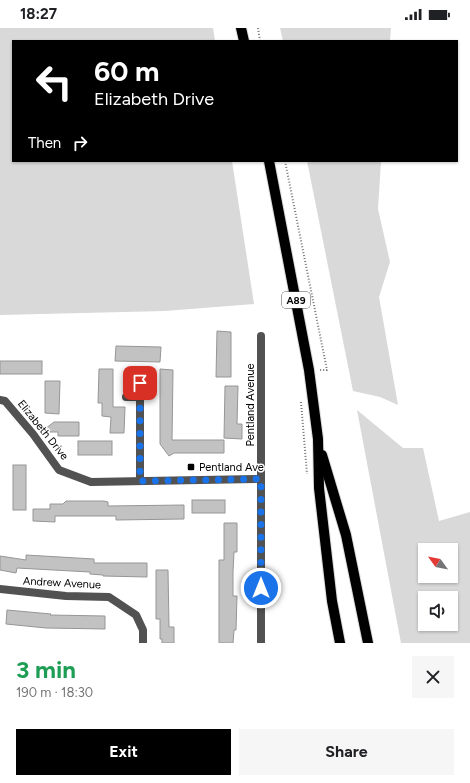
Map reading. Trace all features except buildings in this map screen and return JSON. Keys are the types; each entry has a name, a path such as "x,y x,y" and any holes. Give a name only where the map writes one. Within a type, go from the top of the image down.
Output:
{"main road":[{"path":"241,28 244,40"},
{"name":"A89","path":"269,162 309,370 318,439 319,488 332,601 340,643"},
{"name":"A89","path":"318,439 346,535 368,643"}],"street":[{"name":"Pentland Avenue","path":"261,336 261,643"},
{"path":"140,383 140,481"},
{"path":"126,397 140,397"},
{"name":"Elizabeth Drive","path":"0,400 4,401 33,434 59,470 91,482 261,479"},
{"name":"Andrew Avenue","path":"0,589 66,596 109,597 136,615 143,630 143,643"}],"path":[{"path":"258,28 260,40"}],"shaded area":[{"path":"0,28 213,28 215,40 12,40 12,162 232,162 254,304 165,311 0,315"},
{"path":"280,28 391,28 390,40 283,40"},
{"path":"307,162 381,162 378,209 390,262 379,297 398,405 380,397 353,391"},
{"path":"357,410 403,448 423,448 439,521 470,512 470,643 401,643"}],"place":[{"name":"Pentland Ave","path":"191,467"}],"route":[{"path":"140,383 140,481 261,479 261,588"}]}
